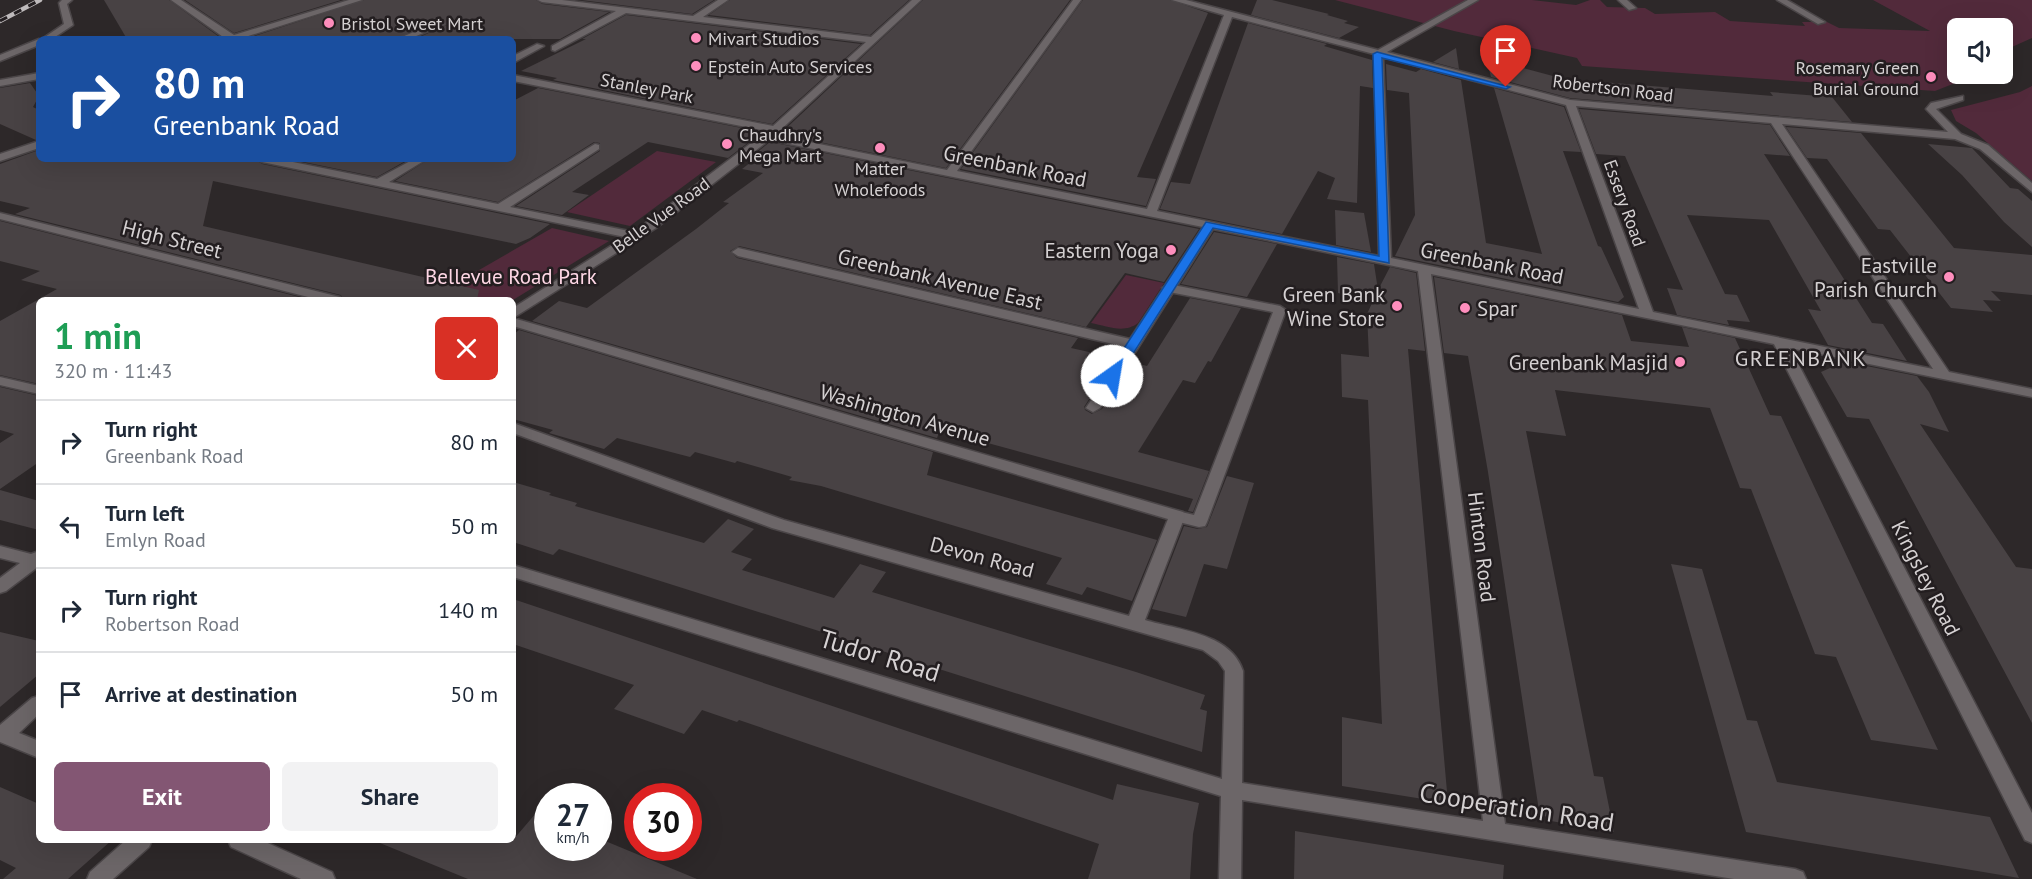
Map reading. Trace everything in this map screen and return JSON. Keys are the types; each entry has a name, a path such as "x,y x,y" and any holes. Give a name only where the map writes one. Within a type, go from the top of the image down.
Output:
{"street":[{"path":"51,36 69,25 63,3 68,0"},
{"path":"175,0 228,36"},
{"path":"242,36 358,0"},
{"path":"542,0 873,40"},
{"path":"694,19 724,0"},
{"name":"Belle Vue Road","path":"516,312 569,276 636,236 771,133 917,0"},
{"path":"950,173 1077,0"},
{"name":"Robertson Road","path":"1176,0 1570,103 1957,136 1984,147 2032,189"},
{"path":"1385,261 1377,54 1474,0"},
{"path":"1622,0 1632,8"},
{"path":"1781,0 1821,22"},
{"path":"555,48 623,10"},
{"path":"1151,213 1229,14"},
{"path":"409,36 441,24"},
{"path":"0,58 36,43"},
{"path":"516,58 540,46"},
{"path":"0,83 36,77"},
{"name":"Stanley Park","path":"516,79 771,133"},
{"path":"1957,136 1931,109 1935,105 1960,98"},
{"name":"Essery Road","path":"1570,103 1647,314"},
{"path":"1776,121 1944,375"},
{"name":"Greenbank Road","path":"771,133 950,173 2032,393"},
{"path":"0,158 36,145"},
{"path":"501,207 595,147"},
{"path":"277,162 636,236"},
{"path":"379,183 417,162"},
{"name":"High Street","path":"0,216 323,297"},
{"path":"1093,408 1210,225"},
{"name":"Greenbank Avenue East","path":"738,252 1132,344"},
{"name":"Hinton Road","path":"1424,270 1495,830"},
{"name":"Washington Avenue","path":"516,323 1199,522 1280,310 1168,288"},
{"name":"Kingsley Road","path":"1780,342 2032,834"},
{"path":"0,381 36,389"},
{"name":"Devon Road","path":"516,429 778,524 1135,622 1209,645 1231,662 1234,671 1230,879"},
{"path":"1135,622 1177,516"},
{"path":"0,552 36,559"},
{"path":"0,587 36,559"},
{"name":"Tudor Road","path":"516,573 1231,790"},
{"path":"36,706 2,734 36,749"},
{"name":"Cooperation Road","path":"1231,790 1495,830 1757,875 1795,879"},
{"path":"98,879 138,843"},
{"path":"246,843 324,879"}],"green space":[{"path":"1335,0 1532,0 1576,5 1590,0 1600,0 1607,7 1645,8 1655,14 1715,12 1730,21 1805,26 1802,22 1827,22 1839,28 1930,31 1873,0 2032,0 2032,38 2013,47 2013,18 1947,18 1947,84 1953,84 1935,91 1582,66 1577,58 1454,31"},
{"path":"2032,86 2032,181 1976,133 1956,121 1951,110 2020,92"},
{"name":"Bellevue Road Park","path":"657,151 716,162 630,226 567,212"},
{"name":"Bellevue Road Park","path":"552,228 609,241 516,298 432,297"},
{"path":"1126,275 1164,283 1138,323 1133,326 1121,329 1091,323"}],"building":[{"path":"104,0 169,0 218,36 125,36"},
{"path":"185,0 341,0 234,33"},
{"path":"364,0 536,0 542,4 609,12 560,39 516,39 516,36 422,36 447,25 439,20 402,36 255,36"},
{"path":"581,0 714,0 692,14"},
{"path":"730,0 909,0 870,35 709,15"},
{"path":"923,0 1070,0 946,168 780,134"},
{"path":"1083,0 1170,0 1208,13 1137,177 1156,179 1146,206 961,169"},
{"path":"1257,0 1272,0 1329,14 1327,15 1348,21 1344,23 1359,27 1339,38 1251,15"},
{"path":"626,15 861,44 772,124 553,80 557,78 521,71 586,39 582,39"},
{"path":"1248,23 1327,44 1324,46 1372,60 1373,88 1360,86 1357,203 1327,199 1335,178 1318,171 1282,234 1160,209 1171,182 1190,184"},
{"path":"1456,48 1459,69 1433,62"},
{"path":"1486,58 1605,90 1602,82 1773,96 1770,92 1832,97 1852,122 1570,98 1491,77"},
{"path":"1386,64 1416,72 1421,69 1461,80 1486,243 1542,254 1494,88 1564,107 1581,152 1563,151 1598,246 1601,247 1624,297 1618,302 1395,256 1415,215 1409,93 1387,90"},
{"path":"30,83 36,92 36,102 33,107 36,108 36,140 0,124 0,88"},
{"path":"538,88 762,132 728,158 648,142 572,192 589,195 562,215 516,206 600,151 600,143 594,142 498,202 395,181 424,162 516,162 516,99"},
{"path":"1579,109 1770,125 1790,156 1764,154 1872,323 1883,324 1907,361 1828,345 1808,309 1821,311 1769,220 1687,215 1725,294 1737,295 1750,322 1727,320 1729,325 1677,315 1667,288 1683,290 1625,156 1596,154"},
{"path":"1786,127 1861,133 1954,248 2032,255 2032,295 1991,291 2001,301 1983,300 1993,312 1951,308 1890,230 1878,229 1827,159 1807,158"},
{"path":"770,142 1199,229 1164,282 1125,273 1086,327 739,246 730,251 737,258 1078,338 1071,348 1116,358 1084,407 1092,414 1102,409 1132,362 1147,366 1190,298 1241,308 1211,362 1208,361 1195,383 1183,380 1138,452 1209,471 1193,512 1188,511 1193,499 940,430 937,438 532,321 559,301 587,308 696,229 729,203 723,202 763,173 742,169 751,162 746,161"},
{"path":"1928,144 1972,148 2010,188 2018,189 2032,201 2032,247 2004,222 1962,175"},
{"path":"36,151 36,162 259,162 550,224 530,238 516,244 213,181 203,226 479,290 478,297 342,297 15,214 30,208 0,201 0,164"},
{"path":"304,162 404,162 377,177"},
{"path":"1335,210 1364,213 1371,252 1336,245"},
{"path":"0,221 299,297 43,297 57,289 21,280 40,271 0,261"},
{"path":"1214,232 1277,244 1247,297 1181,284"},
{"path":"1337,257 1374,264 1378,290 1390,267 1416,273 1425,351 1408,349 1448,803 1342,786 1342,717 1382,724 1368,400 1342,397 1341,354 1369,357 1367,314 1373,301 1338,293"},
{"path":"1434,277 1622,315 1631,341 1689,347 1682,327 1735,338 1770,415 1781,416 1938,750 1871,740 1836,657 1815,654 1751,489 1740,488 1710,408 1555,390 1566,436 1526,431 1594,776 1603,777 1614,832 1551,821 1539,811 1488,472 1468,356 1444,353"},
{"path":"36,301 36,383 0,375 0,321"},
{"path":"519,330 933,452 927,475 1157,540 1132,601 1087,587 1082,595 1046,584 1062,558 821,486 789,480 792,477 737,461 735,463 695,452 690,457 617,438 604,449 549,433 553,430 516,420 516,332"},
{"path":"1836,360 1917,376 1929,392 1949,432 1920,424 2016,567 2032,569 2032,723 1869,419 1847,417 1821,372 1839,364"},
{"path":"0,387 36,395 36,464 0,489 0,443 14,434 0,430"},
{"path":"1227,476 1254,483 1227,569 1204,564 1186,617 1152,609 1184,526 1198,529 1207,527"},
{"path":"516,483 577,503 575,506 704,543 728,519 754,529 731,552 752,559 742,570 834,598 860,564 886,572 872,592 1205,695 1200,709 1207,711 1202,752 559,549 553,555 516,543"},
{"path":"0,490 36,500 36,529 0,520"},
{"path":"1671,564 1702,569 1747,720 1757,721 1777,782 1990,817 2019,878 1746,832"},
{"path":"516,600 1113,800 1117,784 1199,803 1193,834 1190,879 1088,879 1099,844 739,720 737,722 702,710 684,734 614,709 634,685 516,645"},
{"path":"0,632 36,640 36,677 0,707"},
{"path":"0,787 36,803 36,843 109,843 68,879 3,879 16,868 0,860"},
{"path":"534,815 534,861 612,861 612,844 624,849 624,861 654,861 697,879 468,879 380,843 516,843 516,836"},
{"path":"1295,831 1504,865 1503,879 1294,879"}],"railway":[{"path":"0,21 40,0"}],"place":[{"name":"Bristol Sweet Mart","path":"329,23"},
{"name":"Mivart Studios","path":"696,38"},
{"name":"Epstein Auto Services","path":"696,66"},
{"name":"Rosemary Green Burial Ground","path":"1931,77"},
{"name":"Chaudhry's Mega Mart","path":"727,144"},
{"name":"Matter Wholefoods","path":"880,148"},
{"name":"Eastern Yoga","path":"1171,250"},
{"name":"Eastville Parish Church","path":"1949,277"},
{"name":"Green Bank Wine Store","path":"1397,306"},
{"name":"Spar","path":"1465,308"},
{"name":"Greenbank Masjid","path":"1680,362"}],"district":[{"name":"GREENBANK","path":"1801,358"}],"route":[{"path":"1112,376 1210,225 1385,261 1377,54 1506,87"}]}
